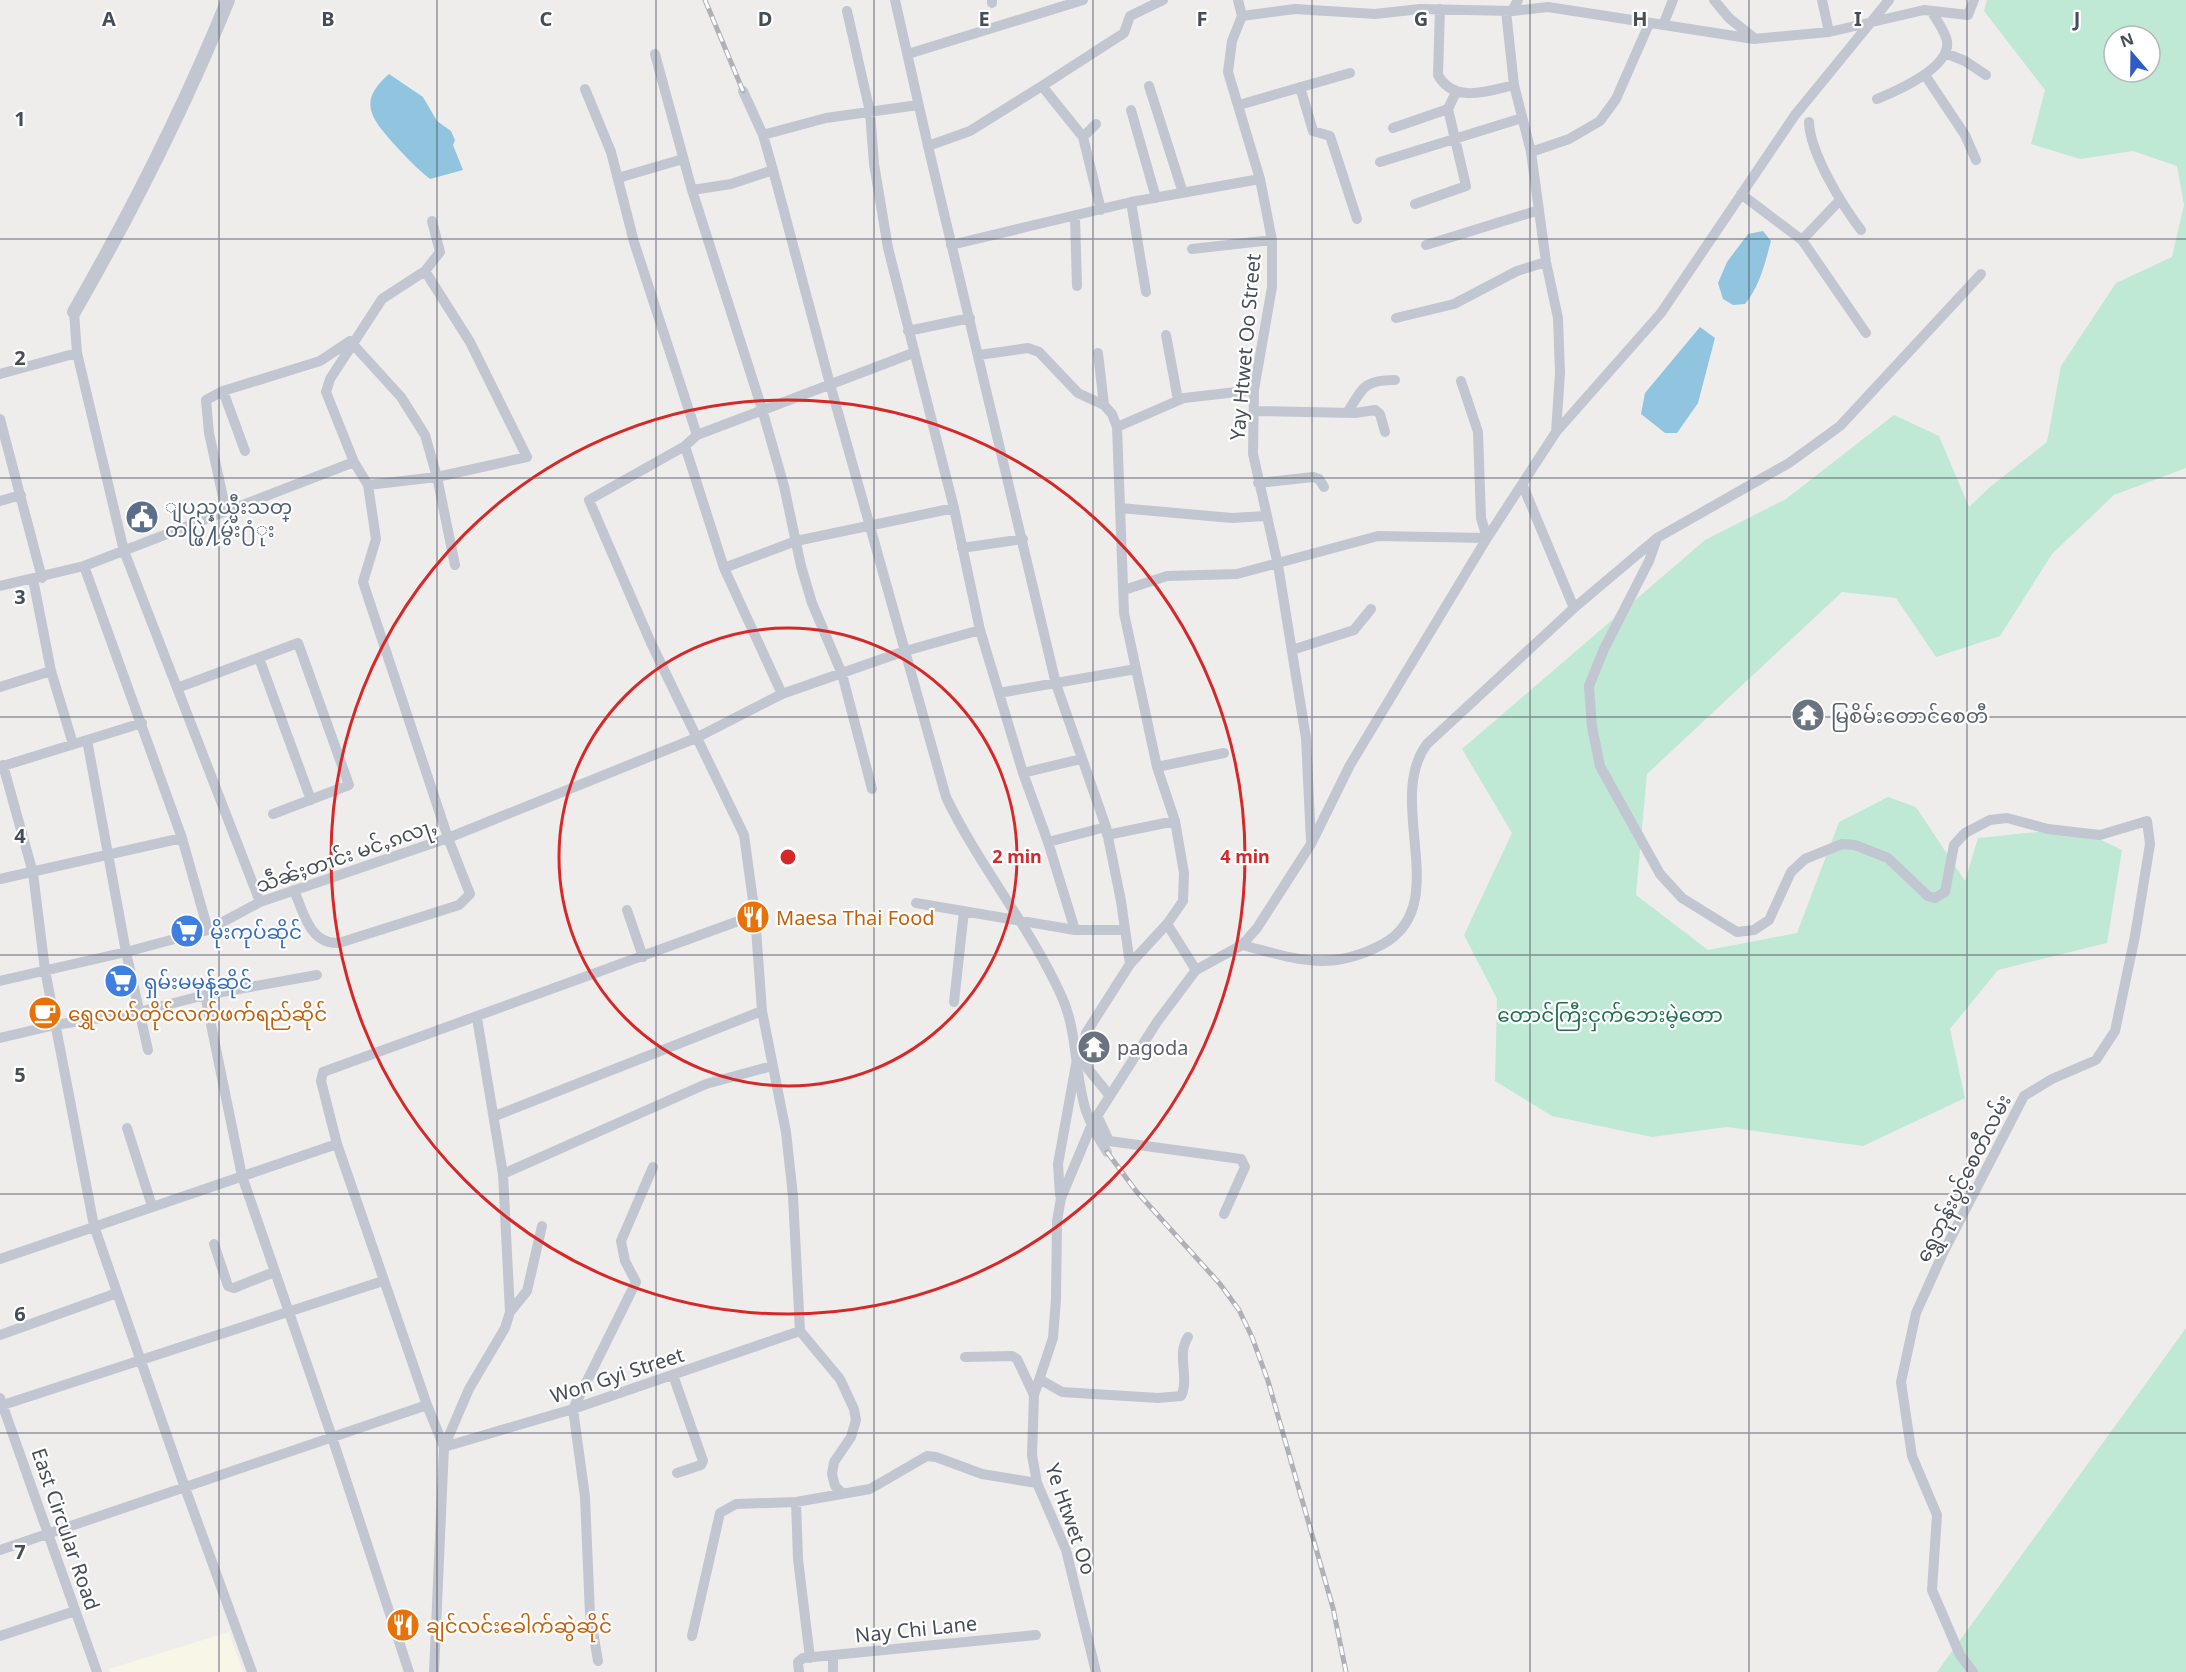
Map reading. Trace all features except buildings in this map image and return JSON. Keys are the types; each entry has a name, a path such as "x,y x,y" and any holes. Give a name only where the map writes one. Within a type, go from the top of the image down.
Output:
{"street":[{"path":"228,0 190,91 117,236 74,312 77,353 124,551 260,903"},
{"path":"895,0 927,146 980,355 1056,684 1107,831 1130,964"},
{"path":"908,54 1083,0"},
{"path":"927,146 970,131 1124,33 1130,16 1163,0"},
{"path":"1238,0 1242,16 1295,9 1375,14 1421,4 1440,9 1509,11 1548,7 1754,39 1829,32 1924,10 1968,15 1974,0"},
{"path":"1518,0 1509,11 1514,85 1531,152 1546,262 1558,318 1560,373 1556,432"},
{"path":"1663,25 1673,0"},
{"path":"1714,0 1729,18 1754,39"},
{"path":"1822,0 1829,32"},
{"path":"1061,1198 1094,1120 1157,1022 1196,970 1242,945 1257,928 1311,844 1350,765 1487,538 1523,486 1556,432 1661,313 1795,115 1884,3"},
{"path":"1440,9 1438,75 1443,84 1456,92 1476,94 1514,85"},
{"path":"847,11 870,112 874,164 888,248 954,508 980,630 1023,773 1048,842 1075,930"},
{"path":"1877,99 1924,75 1945,53 1948,44 1945,33 1932,12"},
{"name":"Yay Htwet Oo Street","path":"1242,16 1232,41 1228,72 1260,179 1272,240 1272,287 1254,390 1256,411 1253,454 1265,516 1278,565 1306,738 1311,844"},
{"path":"1531,152 1569,139 1600,121 1616,99 1648,24"},
{"path":"1945,53 1965,60 1986,75"},
{"path":"655,54 692,190 762,409 812,603 842,674 872,789"},
{"path":"1239,105 1350,73"},
{"path":"1924,75 1965,135 1976,160"},
{"path":"1042,86 1083,137 1101,210"},
{"path":"1149,86 1183,193"},
{"path":"1300,87 1313,131 1330,136 1357,219"},
{"path":"585,89 618,178 634,242 697,435"},
{"path":"743,91 763,135 946,797 974,851 1019,919 1062,996 1080,1055 1088,1069 1110,1096"},
{"path":"1415,204 1466,186 1457,138 1448,109 1456,92"},
{"path":"763,135 826,118 918,105"},
{"path":"1393,128 1448,109"},
{"path":"1131,110 1156,198"},
{"path":"1380,162 1522,118"},
{"path":"1809,122 1812,139 1839,201 1861,230"},
{"path":"1083,137 1096,124"},
{"path":"618,178 683,159"},
{"path":"692,190 731,184 773,170"},
{"path":"951,245 1131,202 1260,179"},
{"path":"1741,194 1802,240 1866,333"},
{"path":"1802,240 1839,201"},
{"path":"1131,202 1146,292"},
{"path":"1426,245 1539,210"},
{"path":"1075,216 1077,286"},
{"path":"294,890 309,927 317,937 329,944 339,943 459,905 470,894 448,838 363,582 376,539 368,485 354,462 326,392 330,379 355,344 382,299 425,271 440,252 432,221"},
{"path":"1192,249 1272,240"},
{"path":"1396,318 1454,304 1517,271 1546,262"},
{"path":"368,485 437,477 527,457 470,342 425,271"},
{"path":"1242,945 1303,960 1345,960 1387,942 1403,928 1411,911 1418,881 1410,802 1418,756 1427,744 1574,608 1657,538 1789,463 1840,426 1981,274"},
{"path":"908,331 970,318"},
{"path":"1166,335 1178,400"},
{"path":"226,511 209,433 206,400 223,391 320,361 347,342 355,344 407,407 425,435 437,477 455,565"},
{"path":"980,355 1028,348 1039,352 1078,393 1104,405 1112,414 1117,427 1124,613 1157,767 1175,821 1184,873 1183,901 1167,924 1130,964 1086,1033 1058,1164 1061,1198"},
{"path":"0,374 77,353"},
{"path":"842,1493 835,1486 834,1462 855,1428 854,1409 840,1379 800,1332 794,1196 786,1132 762,1011 755,915 744,835 651,643 589,500 685,446 697,435 913,353"},
{"path":"1098,353 1104,405"},
{"path":"1347,413 1366,384 1379,380 1395,380"},
{"path":"1461,381 1478,432 1481,518 1487,538"},
{"path":"1117,427 1178,400 1254,390"},
{"path":"223,391 245,452"},
{"path":"1256,411 1347,413 1375,410 1380,414 1385,432"},
{"path":"0,418 3,442 21,495 51,670 73,744"},
{"path":"685,446 724,568 783,694"},
{"path":"0,586 84,566 354,462"},
{"path":"1258,483 1313,477 1319,479 1324,487"},
{"path":"1523,486 1574,608"},
{"path":"0,501 21,495"},
{"path":"724,568 796,541 954,508"},
{"path":"1120,508 1232,519 1265,516"},
{"path":"1124,590 1167,576 1237,574 1278,565 1378,536 1487,538"},
{"name":"ရွှေဘုန်းပွင့်စေတီလမ်း","path":"1657,538 1604,649 1590,686 1594,737 1600,766 1660,874 1682,898 1737,932 1754,930 1769,920 1791,872 1804,860 1842,844 1855,845 1888,858 1928,896 1935,898 1945,892 1954,845 1965,833 1990,820 2007,818 2048,829 2100,835 2147,821 2150,829 2150,844 2136,936 2115,1030 2096,1060 2052,1079 2024,1096 1944,1251 1913,1325 1901,1382 1912,1456 1937,1515 1932,1590 1960,1655 1973,1672"},
{"path":"962,548 1023,539"},
{"path":"84,566 182,838 208,930"},
{"path":"1292,650 1354,630 1371,609"},
{"name":"သဵၼ်ႈတၢင်း မင်ႇၵလႃႇ","path":"0,981 126,952 208,930 260,903 448,838 696,738 783,694 905,651 980,630"},
{"path":"177,688 298,643 350,785 273,814"},
{"path":"259,658 311,800"},
{"path":"999,693 1136,669"},
{"path":"0,687 51,670"},
{"path":"142,723 2,766 33,873 45,970 94,1226 252,1672"},
{"path":"87,740 126,952 148,1050"},
{"path":"1157,767 1224,753"},
{"path":"1023,773 1081,759"},
{"path":"1048,842 1175,821"},
{"path":"0,879 182,838"},
{"path":"916,903 1075,930 1125,930"},
{"path":"627,910 643,957"},
{"path":"954,1002 964,911"},
{"path":"444,1447 427,1406 383,1281 338,1144 321,1081 323,1072 332,1066 477,1018 755,915"},
{"path":"1167,924 1196,970"},
{"path":"0,1038 55,1025 139,1012 205,995 317,975"},
{"path":"205,995 242,1176 332,1437 409,1672"},
{"path":"495,1116 762,1011"},
{"path":"434,1672 444,1447 469,1389 505,1328 510,1312 503,1174 477,1018"},
{"path":"1080,1055 1083,1097 1107,1152"},
{"path":"503,1174 706,1084 772,1066"},
{"path":"1094,1120 1109,1141 1241,1159 1245,1167 1224,1214"},
{"path":"127,1128 152,1206"},
{"path":"0,1259 338,1144"},
{"path":"598,1662 590,1614 585,1497 573,1409 636,1282 625,1261 621,1241 653,1167"},
{"name":"Ye Htwet Oo","path":"1061,1198 1057,1221 1053,1338 1041,1380 1034,1395 1032,1455 1036,1483 1066,1550 1096,1672"},
{"path":"510,1312 527,1291 542,1226"},
{"path":"214,1244 228,1286 234,1288 274,1272"},
{"path":"1,1401 383,1281"},
{"path":"0,1335 117,1293"},
{"name":"Won Gyi Street","path":"444,1447 573,1409 800,1332"},
{"path":"1041,1380 1062,1392 1158,1398 1181,1396 1184,1390 1183,1348 1188,1337"},
{"path":"965,1357 1012,1356 1017,1359 1034,1395"},
{"path":"673,1375 703,1461 701,1465 677,1473"},
{"name":"East Circular Road","path":"1,1401 50,1532 97,1672"},
{"path":"0,1550 184,1485 427,1406"},
{"path":"692,1636 720,1513 736,1504 796,1502 870,1489 927,1456 936,1457 982,1474 1036,1483"},
{"path":"796,1502 805,1659 799,1672"},
{"path":"0,1636 75,1611"},
{"name":"Nay Chi Lane","path":"805,1659 1036,1635"},
{"path":"833,1656 833,1672"}],"shaded area":[{"path":"229,1632 243,1672 110,1672 109,1669"}],"green space":[{"name":"တောင်ကြီးငှက်ဘေးမဲ့တော","path":"1987,0 2186,0 2186,468 2114,495 2052,554 2000,636 1936,657 1896,598 1842,592 1647,774 1636,895 1708,950 1797,933 1839,822 1888,797 1916,807 1965,881 1978,838 2077,828 2122,850 2107,943 1998,970 1950,1029 1965,1098 1863,1146 1727,1127 1652,1137 1552,1116 1495,1081 1497,999 1464,935 1512,833 1462,749 1705,540 1786,499 1894,415 1939,436 1969,507 1990,487 2047,442 2061,366 2116,283 2172,257 2184,205 2177,166 2133,151 2080,159 2031,144 2045,90 1984,11"},
{"path":"2186,1328 2186,1672 1937,1672"}],"water":[{"path":"389,74 423,97 437,121 451,131 455,140 453,145 463,170 430,179 411,162 378,125 373,117 371,101 379,84"},
{"path":"1763,231 1771,241 1758,282 1745,304 1733,305 1723,299 1718,283 1727,262 1748,234"},
{"path":"1700,327 1715,338 1698,403 1677,433 1665,433 1641,414 1645,393"}],"railway":[{"path":"705,0 743,91"},
{"path":"1107,1152 1136,1191 1220,1284 1239,1310 1252,1337 1268,1381 1333,1608 1346,1672"}],"place":[{"name":"ျပည္နယ္မီးသတ္ တပ္ဖြဲ႔မွဴး႐ံုး","path":"142,517"},
{"name":"မြစိမ်းတောင်စေတီ","path":"1808,715"},
{"name":"Maesa Thai Food","path":"753,917"},
{"name":"မိုးကုပ်ဆိုင်","path":"187,931"},
{"name":"ရှမ်းမမုန့်ဆိုင်","path":"121,981"},
{"name":"ရွှေလယ်တိုင်လက်ဖက်ရည်ဆိုင်","path":"45,1013"},
{"name":"pagoda","path":"1094,1047"},
{"name":"ချင်လင်းခေါက်ဆွဲဆိုင်","path":"403,1625"}]}
